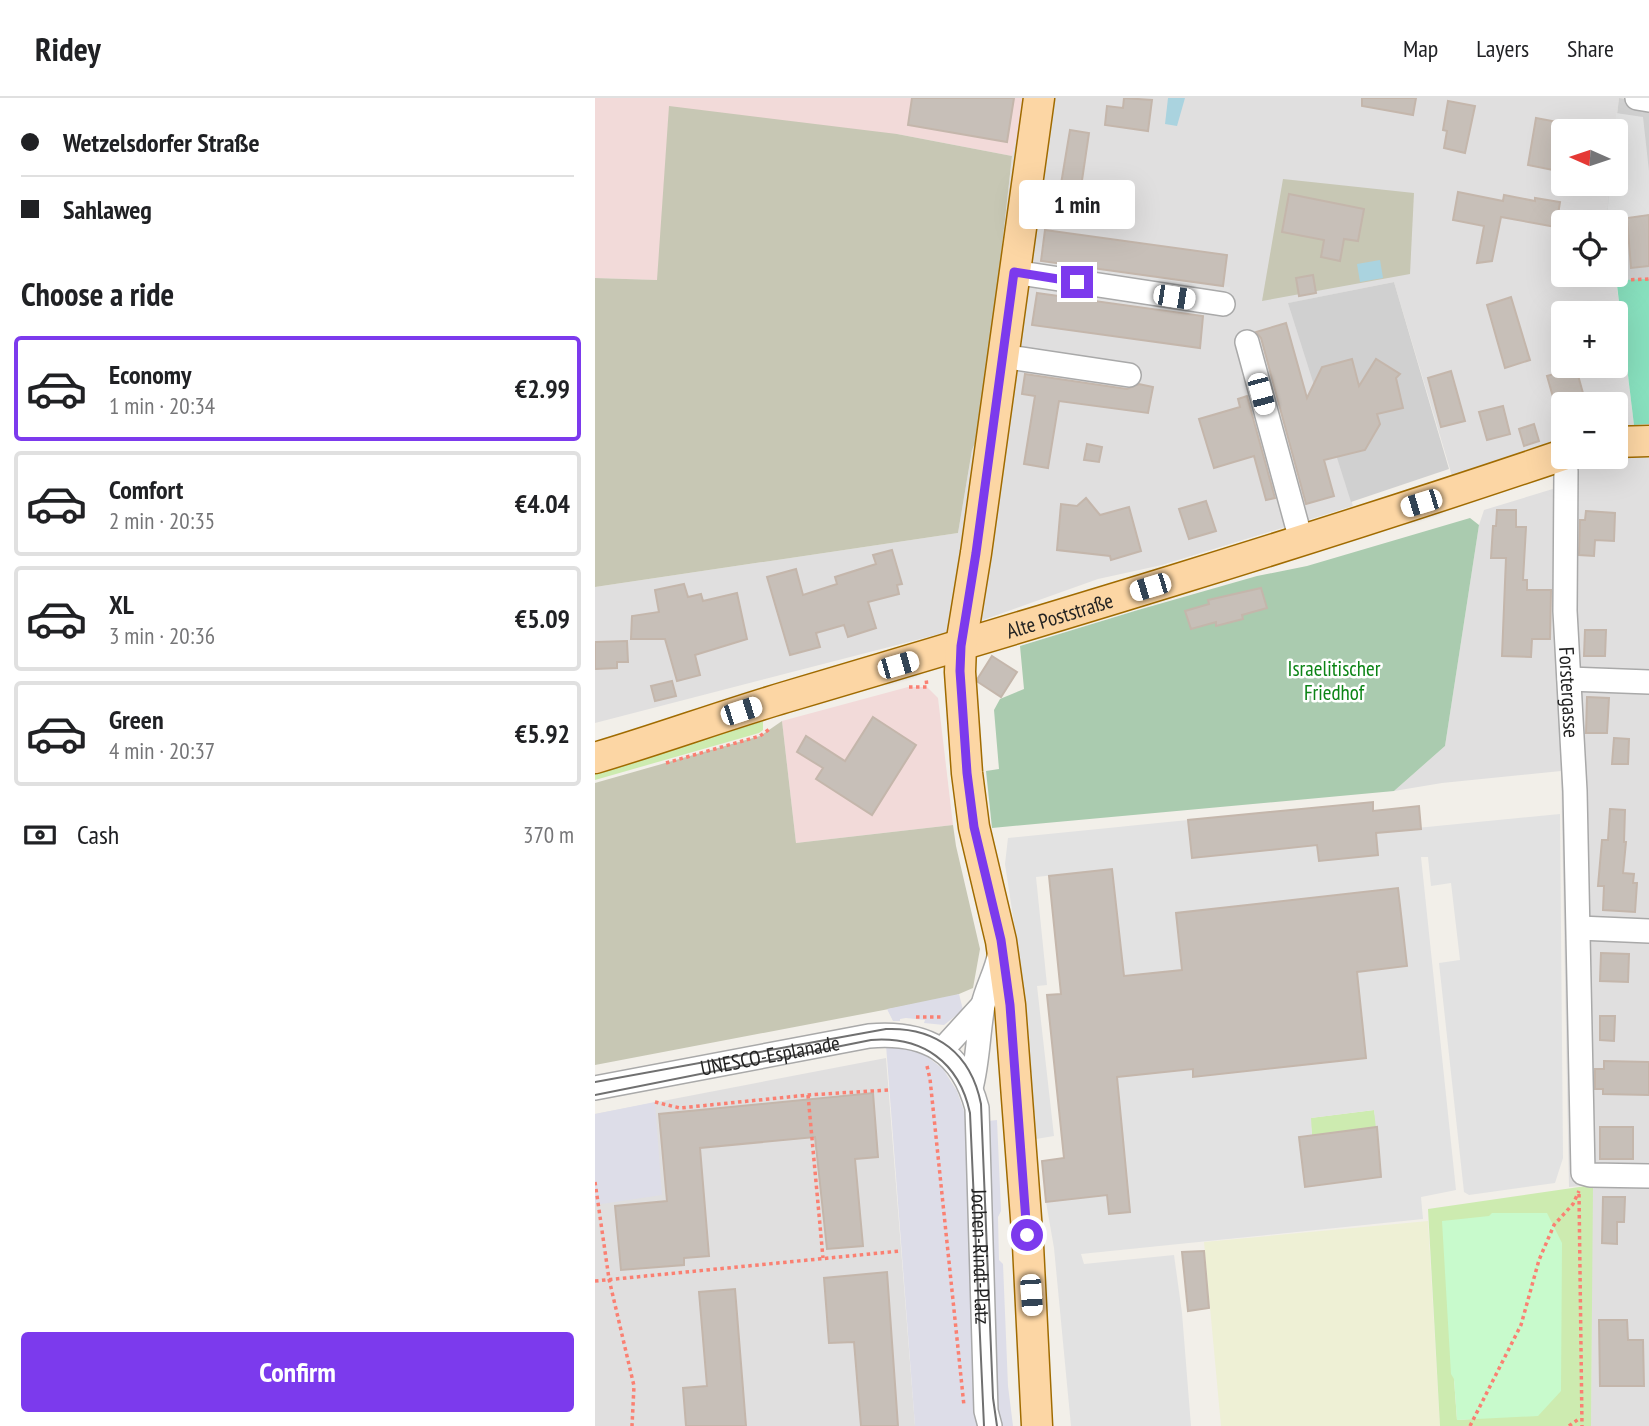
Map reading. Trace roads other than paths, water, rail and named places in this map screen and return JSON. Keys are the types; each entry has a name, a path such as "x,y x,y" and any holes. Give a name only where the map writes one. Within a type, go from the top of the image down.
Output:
{"main road":[{"path":"1037,1426 1018,1093 1001,940 978,846 968,787 960,671 961,646 1039,98"},
{"path":"1628,442 1649,441"},
{"name":"Alte Poststraße","path":"595,758 784,697 961,646 1461,490 1551,459"}],"street":[{"path":"1637,98 1649,100"},
{"path":"1014,272 1223,304"},
{"path":"1247,342 1301,540"},
{"path":"1002,356 1129,375"},
{"name":"Forstergasse","path":"1566,469 1565,611 1579,929 1581,1183 1590,1175 1649,1176"},
{"path":"1569,679 1649,682"},
{"path":"1579,929 1649,931"},
{"path":"971,1088 977,1064 983,1005 997,968 1001,940"},
{"path":"942,1050 983,1005"},
{"name":"UNESCO-Esplanade","path":"595,1088 869,1036 898,1034 933,1044 942,1050 957,1064 971,1088"},
{"name":"Jochen-Rindt-Platz","path":"971,1088 977,1108 986,1411 990,1426"}],"water":[{"path":"1168,98 1185,98 1177,126 1165,124"},
{"path":"1380,260 1383,278 1360,282 1357,264"}],"tram line":[{"path":"595,1082 886,1029 921,1033 949,1047 969,1071 981,1104 993,1398 997,1426"},
{"path":"595,1095 871,1040 890,1040 922,1048 948,1066 965,1095 970,1113 984,1426"}],"park label":[{"name":"Israelitischer Friedhof","path":"1334,680"}]}
